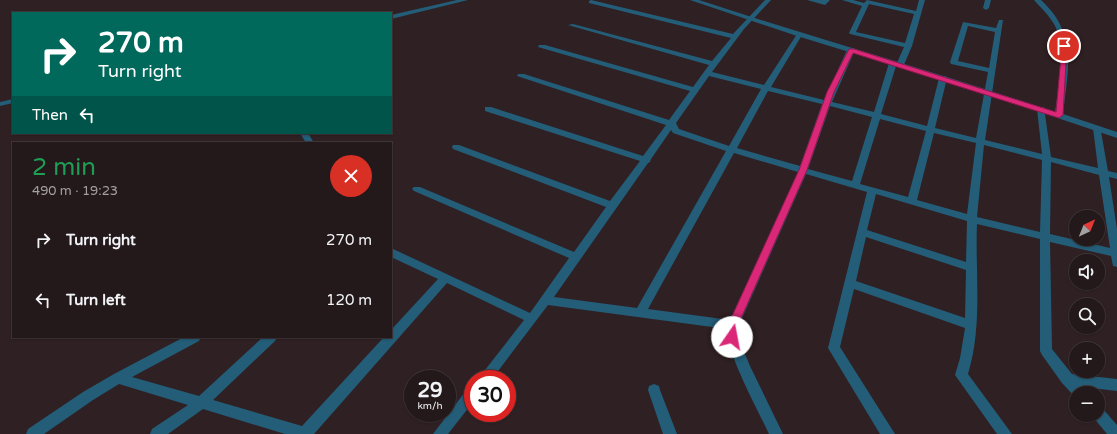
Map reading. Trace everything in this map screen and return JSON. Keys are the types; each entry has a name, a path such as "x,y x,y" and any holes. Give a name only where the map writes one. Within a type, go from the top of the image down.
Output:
{"street":[{"path":"392,17 465,0"},
{"path":"693,0 799,35 989,92 1117,135"},
{"path":"491,370 532,319 647,160 707,73 750,19 768,0"},
{"path":"810,0 825,3 827,0"},
{"path":"846,0 866,5"},
{"path":"855,185 876,116 896,64 908,46 922,0"},
{"path":"986,8 988,0"},
{"path":"1037,0 1055,21 1063,40 1059,115"},
{"path":"591,2 736,37"},
{"path":"908,46 852,33 867,2 918,13"},
{"path":"991,71 954,62 965,22 1000,26 991,71 972,219 971,324 966,363 961,375 1004,434"},
{"path":"571,25 714,64"},
{"path":"640,313 766,88 799,35"},
{"path":"542,47 696,90"},
{"path":"776,434 744,367 732,337 733,325 803,170 831,92 851,50"},
{"path":"707,73 1117,176"},
{"path":"521,76 672,124 676,131 732,150 972,219 1045,237 1116,257 1096,128"},
{"path":"912,202 942,78"},
{"path":"0,104 12,101"},
{"path":"488,109 647,160"},
{"path":"1041,109 1047,159 1045,237 1046,351 1074,386"},
{"path":"456,147 613,206"},
{"path":"417,189 576,257"},
{"path":"872,190 834,348 888,434"},
{"path":"862,232 971,268"},
{"path":"392,252 532,319"},
{"path":"392,337 445,278"},
{"path":"850,283 971,324"},
{"path":"545,300 733,325"},
{"path":"34,434 88,396 118,378 193,338"},
{"path":"157,434 201,403 270,338"},
{"path":"118,378 305,434 391,338"},
{"path":"1067,379 1117,385"},
{"path":"654,390 670,434"},
{"path":"440,434 464,403"},
{"path":"1105,421 1116,434"}],"route":[{"path":"732,337 733,325 803,170 831,92 851,50 1059,115 1064,46"}]}
